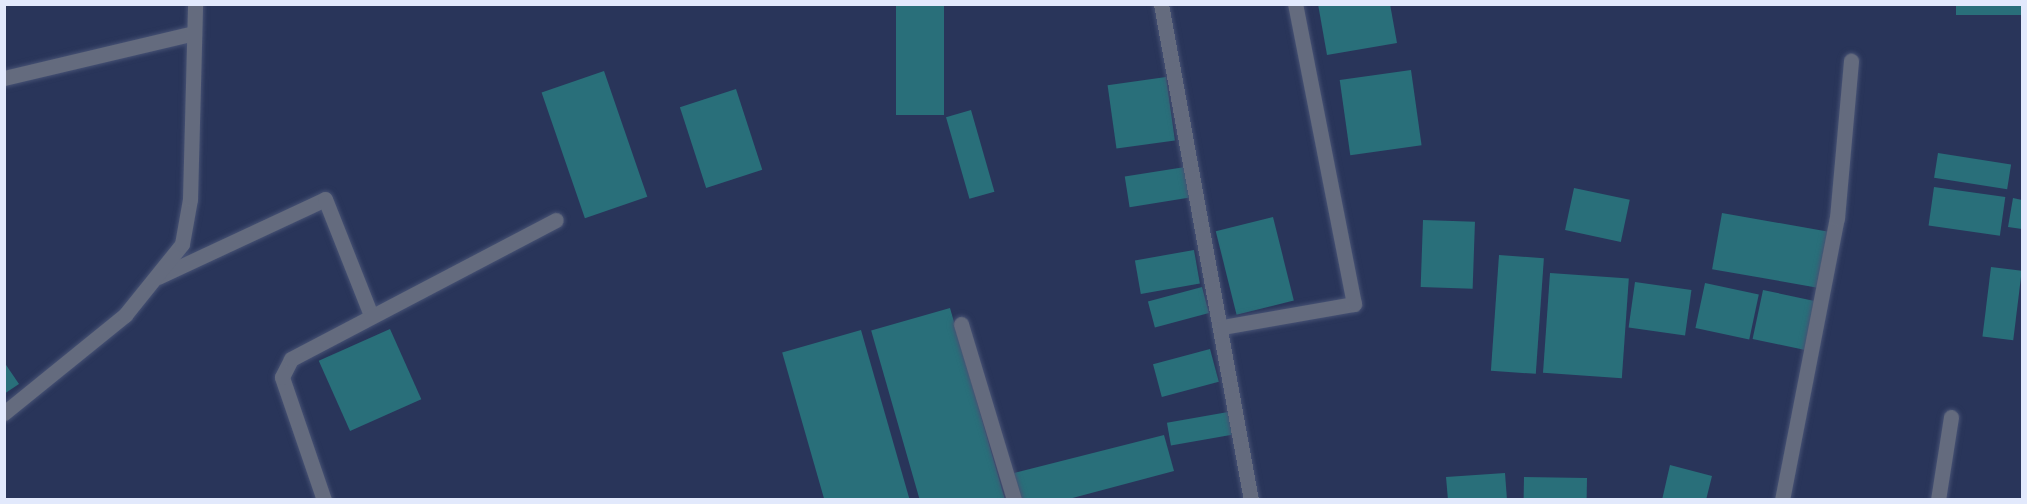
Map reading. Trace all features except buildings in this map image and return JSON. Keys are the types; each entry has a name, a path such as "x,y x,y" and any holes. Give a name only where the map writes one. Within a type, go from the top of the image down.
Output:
{"street":[{"path":"4,413 124,315 155,279 188,228 195,4"},
{"path":"1161,4 1222,327 1251,500"},
{"path":"1222,327 1354,304 1295,4"},
{"path":"4,78 194,33"},
{"path":"1782,500 1837,218 1851,61"},
{"path":"155,279 325,199 371,315"},
{"path":"324,500 282,377 291,359 371,315 556,220"},
{"path":"961,324 1014,500"},
{"path":"1938,500 1951,417"}]}
